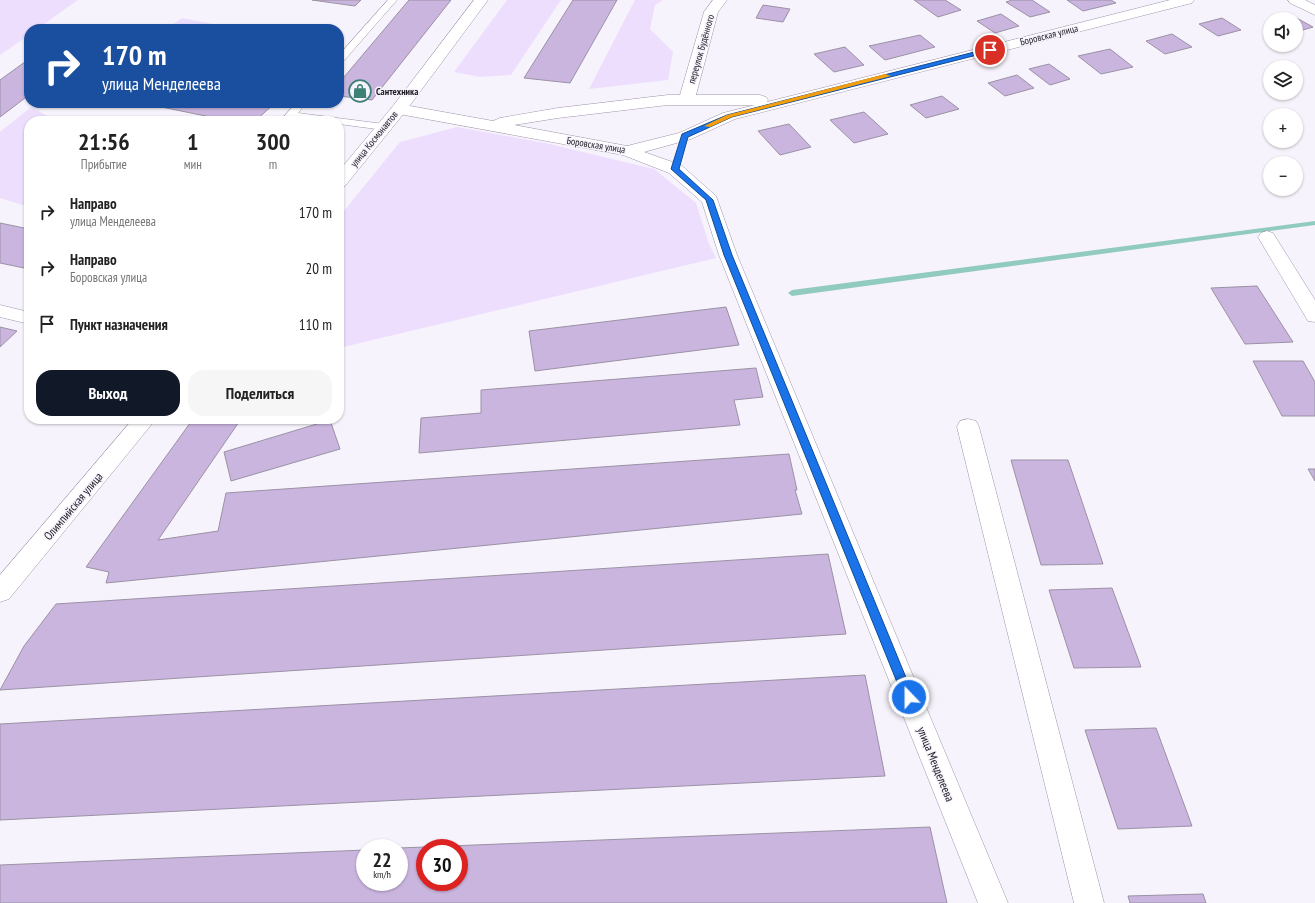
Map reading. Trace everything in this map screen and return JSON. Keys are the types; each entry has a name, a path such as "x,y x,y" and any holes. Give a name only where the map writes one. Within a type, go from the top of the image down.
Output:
{"street":[{"name":"улица Космонавтов","path":"344,176 399,109 481,0"},
{"name":"переулок Будённого","path":"686,100 711,12 720,0"},
{"name":"Боровская улица","path":"399,109 627,151 685,136 729,116 1187,0"},
{"path":"1295,0 1315,11"},
{"name":"Боровская улица","path":"488,126 558,113 668,100 793,100"},
{"path":"675,169 685,136"},
{"name":"улица Менделеева","path":"627,151 675,169 710,200 728,255 993,903"},
{"path":"1267,237 1315,316"},
{"path":"0,311 24,317"},
{"name":"Олимпийская улица","path":"0,592 141,424"},
{"path":"968,427 1089,903"}],"lane":[{"path":"344,54 393,0"},
{"path":"290,116 297,108"},
{"path":"344,123 384,127"}],"shaded area":[{"path":"0,0 78,0 44,24 24,24 24,38 0,55"},
{"path":"507,0 561,0 511,75 480,77 454,72"},
{"path":"635,0 663,0 655,5 650,29 673,52 668,80 589,89"},
{"path":"182,18 213,24 173,24"},
{"path":"30,108 33,108 48,116 24,116 24,205 0,198 0,132"},
{"path":"457,127 545,143 654,169 696,203 709,244 716,258 344,347 344,211 400,142"}],"building":[{"path":"312,0 361,0 355,6"},
{"path":"409,0 451,0 372,100 344,97 344,77"},
{"path":"573,0 617,0 570,83 524,78"},
{"path":"914,0 945,0 961,10 938,17"},
{"path":"1012,0 1032,0 1050,12 1030,17 1006,2"},
{"path":"1067,0 1111,0 1116,3 1083,11"},
{"path":"763,5 790,9 783,22 756,18"},
{"path":"1001,14 1019,26 995,33 977,21"},
{"path":"1222,18 1241,30 1218,36 1199,24"},
{"path":"1303,22 1313,27 1303,30"},
{"path":"1172,34 1192,47 1165,54 1146,41"},
{"path":"920,35 935,47 885,60 869,46"},
{"path":"845,47 864,65 834,72 814,54"},
{"path":"1110,49 1133,67 1101,74 1078,56"},
{"path":"24,63 24,99 0,117 0,80"},
{"path":"1049,64 1070,79 1050,85 1029,69"},
{"path":"1017,75 1034,88 1005,96 988,83"},
{"path":"942,96 959,109 926,118 910,105"},
{"path":"166,108 269,108 261,116 206,116"},
{"path":"864,112 888,134 854,143 830,120"},
{"path":"789,124 811,147 780,155 758,131"},
{"path":"0,223 24,228 24,268 0,263"},
{"path":"1257,286 1293,342 1245,344 1211,288"},
{"path":"726,307 739,345 535,371 529,331"},
{"path":"0,327 17,331 0,347"},
{"path":"1253,361 1303,361 1315,382 1315,416 1282,416"},
{"path":"756,368 763,397 734,400 740,425 419,453 421,418 481,413 481,390"},
{"path":"189,424 238,424 158,540 218,531 226,493 789,454 797,490 795,490 802,514 106,583 109,572 86,567"},
{"path":"317,424 331,424 340,449 231,481 224,452"},
{"path":"1011,460 1068,460 1103,564 1041,565"},
{"path":"1308,469 1315,469 1315,481"},
{"path":"828,554 846,634 0,690 24,646 56,604"},
{"path":"1112,588 1141,667 1074,668 1049,590"},
{"path":"865,675 885,776 0,820 0,724"},
{"path":"1156,728 1192,826 1118,829 1085,730"},
{"path":"930,827 947,903 0,903 0,865 356,850 356,891 408,891 408,848 416,847 416,891 468,891 468,845"},
{"path":"1203,894 1206,903 1130,903 1128,896"}],"waterway":[{"path":"792,293 1315,223"}],"slow traffic":[{"path":"708,126 729,116 888,76"}],"place":[{"name":"Сантехника","path":"360,91"}],"route":[{"path":"909,697 728,255 710,200 675,169 685,136 729,116 990,50"}]}
